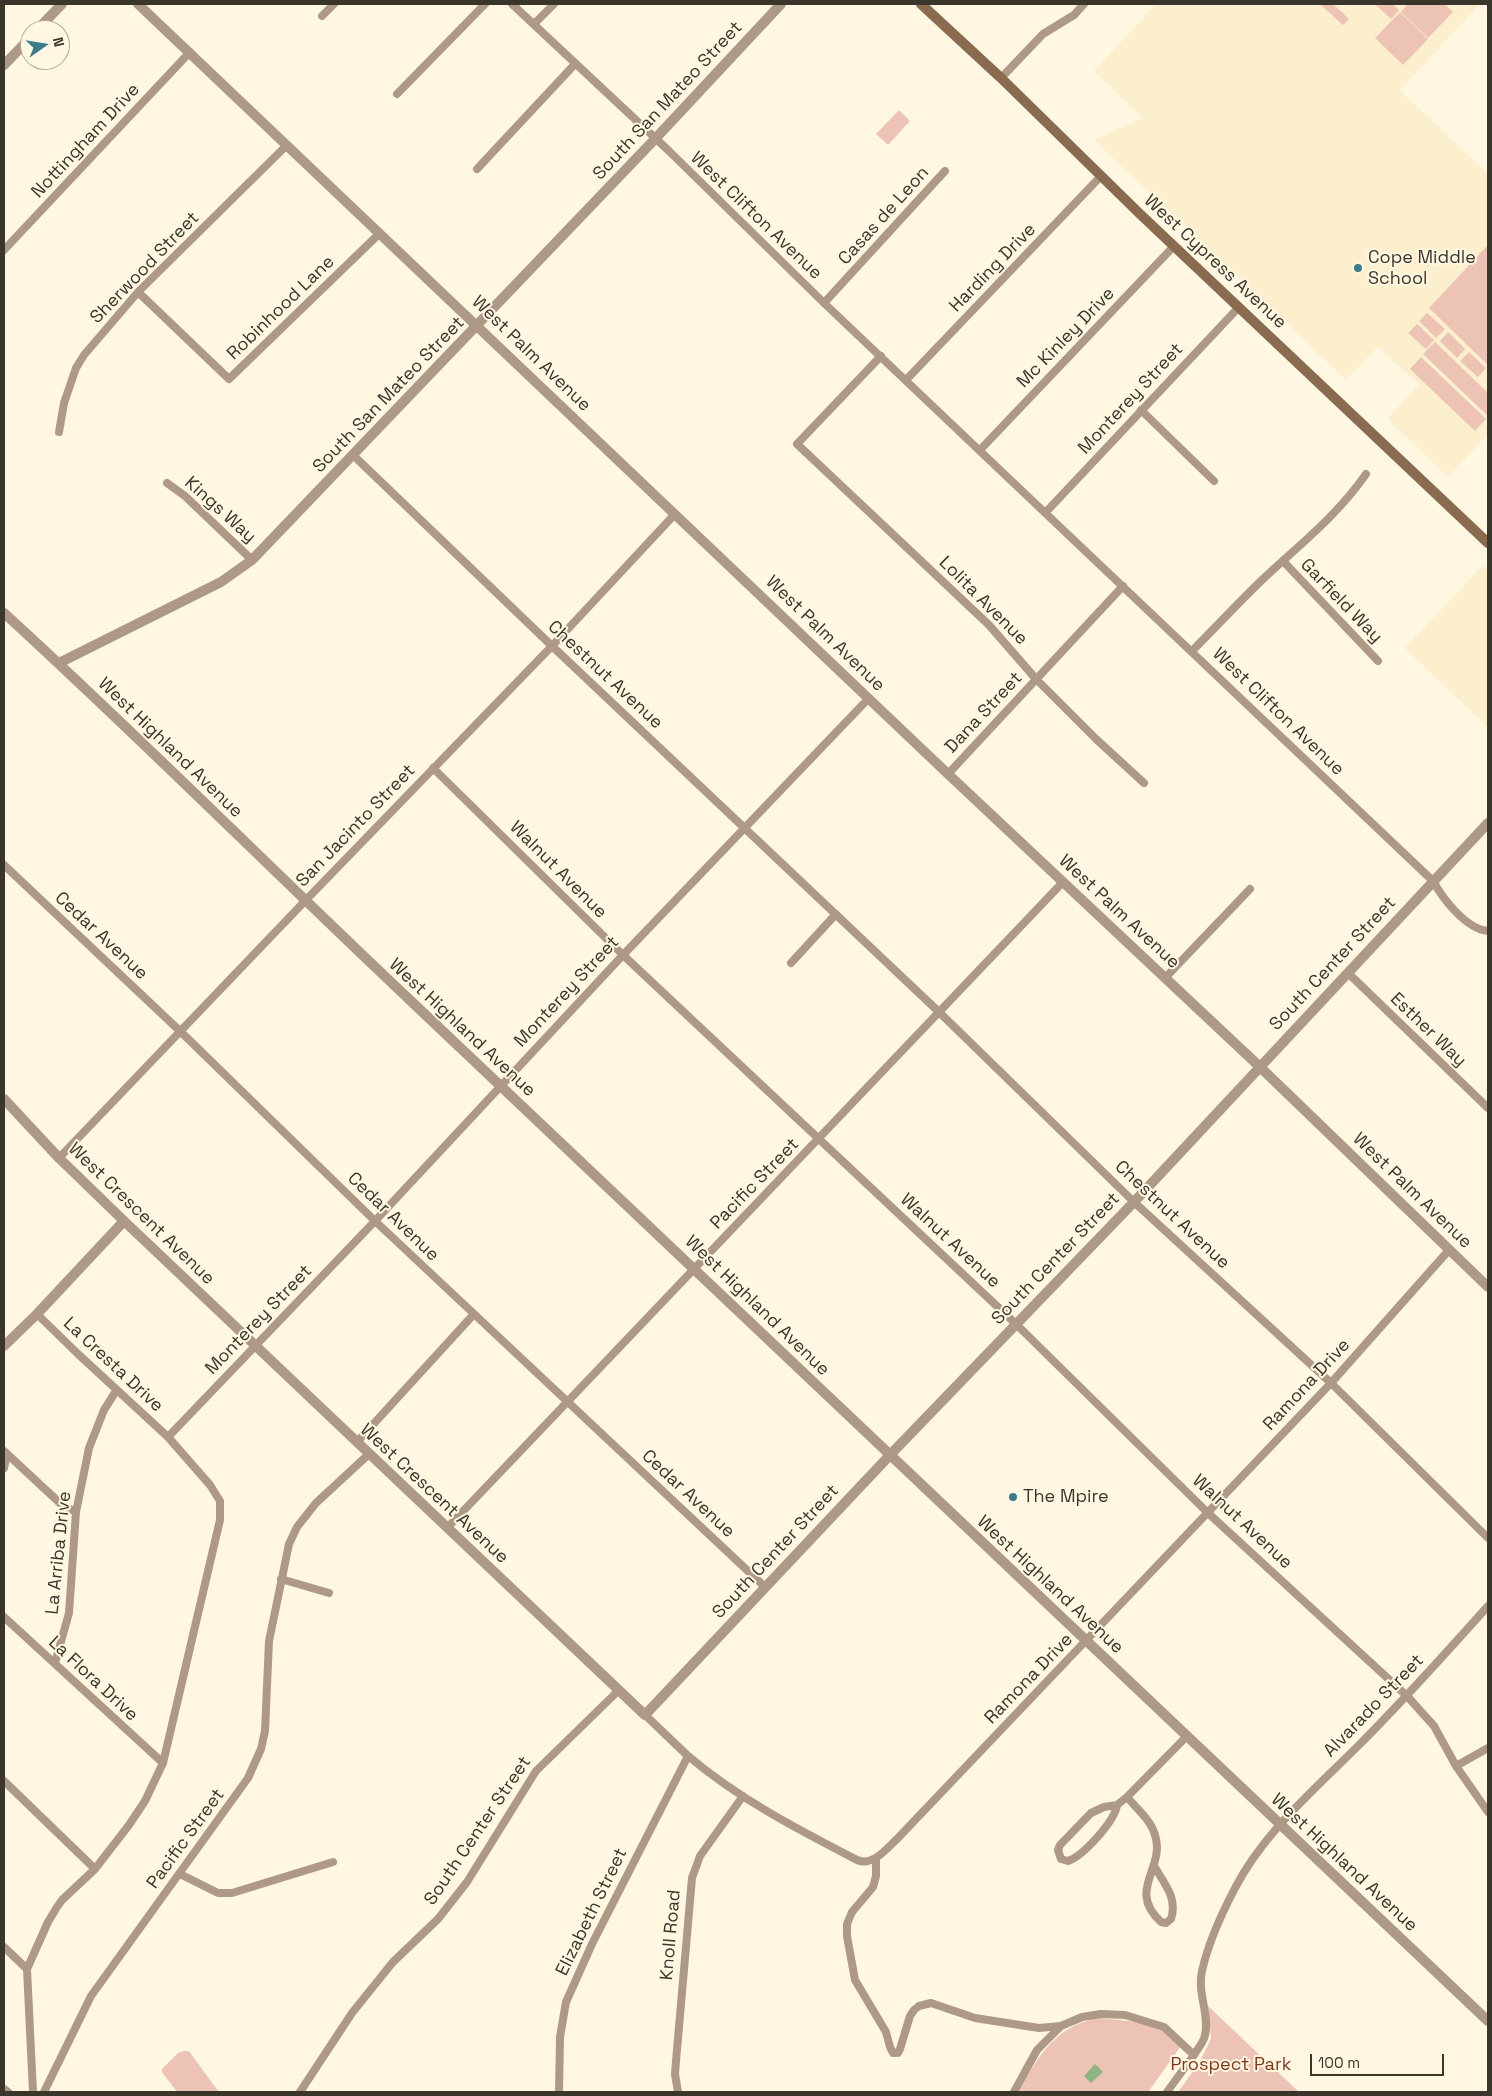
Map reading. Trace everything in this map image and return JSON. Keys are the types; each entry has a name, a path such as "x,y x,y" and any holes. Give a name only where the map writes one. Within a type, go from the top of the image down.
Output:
{"main road":[{"name":"West Cypress Avenue","path":"921,4 1488,543"}],"street":[{"path":"47,20 62,4"},
{"name":"West Palm Avenue","path":"138,4 478,325 948,774 1166,977 1488,1287"},
{"path":"322,16 334,4"},
{"path":"397,94 485,4"},
{"name":"West Clifton Avenue","path":"512,4 824,303 1433,880 1448,903 1461,917 1474,926 1488,931"},
{"path":"534,24 554,4"},
{"name":"South San Mateo Street","path":"59,663 211,587 252,560 354,456 781,4"},
{"path":"1001,78 1043,34 1074,15 1084,4"},
{"path":"4,65 20,48"},
{"name":"Nottingham Drive","path":"4,250 190,52"},
{"path":"477,169 575,64"},
{"name":"Sherwood Street","path":"59,432 64,403 76,368 84,355 138,292 287,145"},
{"name":"Casas de Leon","path":"824,303 945,171"},
{"name":"Harding Drive","path":"906,380 1101,176"},
{"name":"Robinhood Lane","path":"138,292 230,379 380,233"},
{"name":"Mc Kinley Drive","path":"980,450 1174,246"},
{"name":"Monterey Street","path":"1046,512 1239,307"},
{"name":"Lolita Avenue","path":"881,356 797,444 989,625 1036,679 1096,739 1144,783"},
{"path":"1141,410 1214,481"},
{"name":"Chestnut Avenue","path":"354,456 939,1012 1134,1202 1331,1382 1488,1538"},
{"name":"Garfield Way","path":"1192,651 1261,581 1344,503 1366,474"},
{"name":"Kings Way","path":"167,483 186,496 252,560"},
{"name":"San Jacinto Street","path":"59,1158 552,646 675,514"},
{"name":"Garfield Way","path":"1283,561 1378,661"},
{"name":"Dana Street","path":"948,774 1124,586"},
{"name":"West Highland Avenue","path":"4,613 59,663 305,901 694,1268 962,1526 1087,1640 1186,1737 1488,2021"},
{"name":"Monterey Street","path":"168,1437 375,1220 623,955 869,698"},
{"name":"Walnut Avenue","path":"433,768 623,955 1016,1324 1208,1513 1407,1696 1434,1726 1456,1766 1488,1812"},
{"name":"South Center Street","path":"645,1715 890,1455 1134,1202 1488,823"},
{"name":"Cedar Avenue","path":"4,865 181,1032 474,1314 765,1587"},
{"name":"Pacific Street","path":"447,1528 1063,882"},
{"path":"1166,977 1250,889"},
{"path":"791,963 836,914"},
{"name":"Esther Way","path":"1348,973 1488,1108"},
{"name":"West Crescent Avenue","path":"4,1099 59,1158 254,1346 688,1756 743,1796 798,1829 862,1862 876,1858"},
{"path":"4,1346 37,1314 124,1221"},
{"name":"Ramona Drive","path":"876,1858 1087,1640 1147,1574 1208,1513 1331,1382 1449,1250"},
{"name":"La Cresta Drive","path":"37,1314 116,1391 168,1437"},
{"path":"357,1442 474,1314"},
{"name":"La Arriba Drive","path":"55,1663 69,1613 76,1512 90,1446 104,1410 116,1391"},
{"path":"33,2092 27,1969 48,1922 57,1907 62,1900 95,1870 134,1818 163,1764 220,1520 220,1502 210,1484 168,1437"},
{"path":"6,1453 62,1504 76,1512"},
{"path":"4,1468 6,1453"},
{"name":"Pacific Street","path":"44,2092 91,1996 248,1778 262,1749 267,1710 269,1641 289,1544 297,1527 316,1503 369,1454"},
{"path":"281,1579 329,1593"},
{"name":"Alvarado Street","path":"1167,2092 1205,2035 1206,2027 1200,1990 1201,1973 1207,1951 1233,1891 1252,1858 1280,1825 1407,1696 1488,1606"},
{"name":"La Flora Drive","path":"4,1617 163,1764"},
{"name":"South Center Street","path":"300,2092 352,2013 393,1962 438,1919 467,1882 536,1771 618,1691"},
{"path":"1117,1805 1111,1821 1076,1858 1068,1861 1061,1859 1058,1850 1060,1845 1084,1818 1104,1807 1117,1805 1127,1798 1186,1737"},
{"path":"1456,1766 1488,1748"},
{"name":"Elizabeth Street","path":"559,2092 560,2037 566,2002 592,1944 688,1756"},
{"path":"4,1781 95,1870"},
{"name":"Knoll Road","path":"678,2092 675,2074 692,1878 700,1856 743,1796"},
{"path":"1127,1798 1150,1824 1156,1837 1154,1866 1146,1884 1145,1893 1155,1917 1161,1922 1166,1923 1171,1919 1174,1904 1171,1894 1154,1866"},
{"path":"876,1858 876,1876 873,1888 852,1912 847,1936 855,1980 886,2032 893,2053 898,2053 900,2049 910,2016 914,2010 924,2004 938,2005 975,2018 1039,2028 1061,2026 1082,2017 1101,2014 1124,2015 1164,2027 1194,2054"},
{"path":"180,1874 218,1894 232,1893 333,1862"},
{"path":"4,1947 27,1969"},
{"path":"1014,2092 1037,2050 1061,2026"},
{"path":"4,2089 8,2092"}],"shaded area":[{"name":"Cope Middle School","path":"1156,4 1480,4 1400,90 1488,174 1488,434 1448,477 1387,419 1419,385 1378,347 1346,380 1094,140 1142,118 1094,71"},
{"path":"1483,565 1488,570 1488,728 1405,648"},
{"path":"1095,2064 1103,2072 1091,2083 1084,2076"}],"green space":[{"path":"1320,4 1333,4 1349,19 1343,25"},
{"path":"1375,4 1393,4 1399,10 1391,19"},
{"path":"1408,4 1444,4 1453,12 1428,38 1401,12"},
{"path":"1400,12 1428,39 1403,65 1375,38"},
{"path":"899,110 910,121 888,145 876,134"},
{"path":"1488,245 1488,365 1429,308"},
{"path":"1427,313 1445,329 1436,338 1419,321"},
{"path":"1417,324 1434,340 1426,349 1408,333"},
{"path":"1448,332 1465,349 1457,358 1440,341"},
{"path":"1435,342 1488,393 1488,416 1423,354"},
{"path":"1469,352 1486,368 1478,377 1460,361"},
{"path":"1421,357 1486,419 1475,431 1410,369"},
{"name":"Prospect Park","path":"1208,2006 1299,2092 1178,2092 1199,2063 1211,2039"},
{"path":"1099,2018 1138,2022 1164,2030 1181,2046 1148,2092 1019,2092 1033,2066 1050,2044 1071,2027"},
{"path":"189,2051 217,2092 177,2092 162,2072 162,2069 178,2053"}],"place":[{"name":"Cope Middle School","path":"1358,268"},
{"name":"The Mpire","path":"1013,1497"}]}
